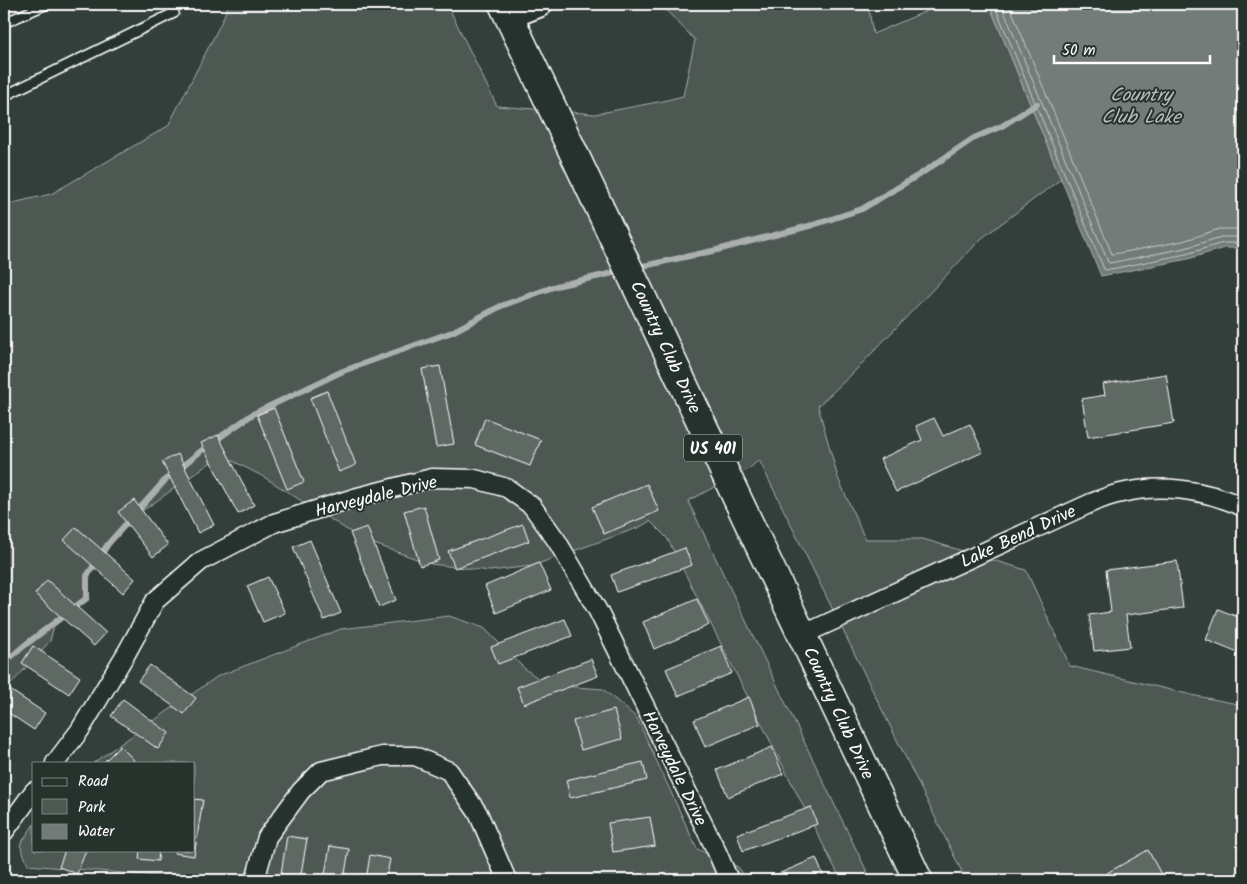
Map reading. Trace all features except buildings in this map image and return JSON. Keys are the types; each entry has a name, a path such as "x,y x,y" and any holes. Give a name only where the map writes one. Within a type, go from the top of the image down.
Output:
{"main road":[{"name":"Country Club Drive","path":"506,10 918,880"}],"street":[{"path":"506,10 539,4"},
{"name":"Harveydale Drive","path":"57,762 80,730 155,601 201,561 274,523 354,498 432,478 475,479 507,488 532,506 557,541 598,611 729,880"},
{"name":"Lake Bend Drive","path":"802,635 1091,503 1117,494 1146,489 1174,489 1202,493 1228,500 1243,507"},
{"path":"255,880 268,837 301,791 321,771 382,756 415,756 449,771 478,813 506,880"},
{"path":"4,832 32,794"}],"lane":[{"path":"4,23 47,4"},
{"path":"4,96 174,13 170,4"}],"green space":[{"path":"229,4 447,4 497,106 595,114 683,96 695,40 660,4 868,4 873,34 943,4 989,4 1061,179 982,238 851,375 818,406 838,478 865,539 923,539 1026,570 1070,666 1196,696 1243,705 1243,880 966,880 759,460 750,468 688,501 870,878 869,880 841,880 667,538 650,521 640,527 532,566 490,571 431,564 363,540 264,477 221,455 127,522 108,544 87,576 87,598 54,625 50,641 4,692 4,205 51,194 168,126"},
{"path":"449,616 484,628 525,669 548,685 603,689 637,718 697,849 738,867 748,880 205,880 28,865 20,845 32,827 32,852 195,852 195,762 94,762 218,676 341,629"}],"water":[{"name":"Country Club Lake","path":"989,4 1243,4 1243,248 1224,248 1188,259 1101,276"}],"waterway":[{"path":"634,268 717,250 813,225 862,209 922,173 974,138 1002,126 1037,104"},
{"path":"4,663 87,598 87,576 108,544 167,478 206,447 253,414 343,371 452,332 501,306 556,286 622,271"}]}
